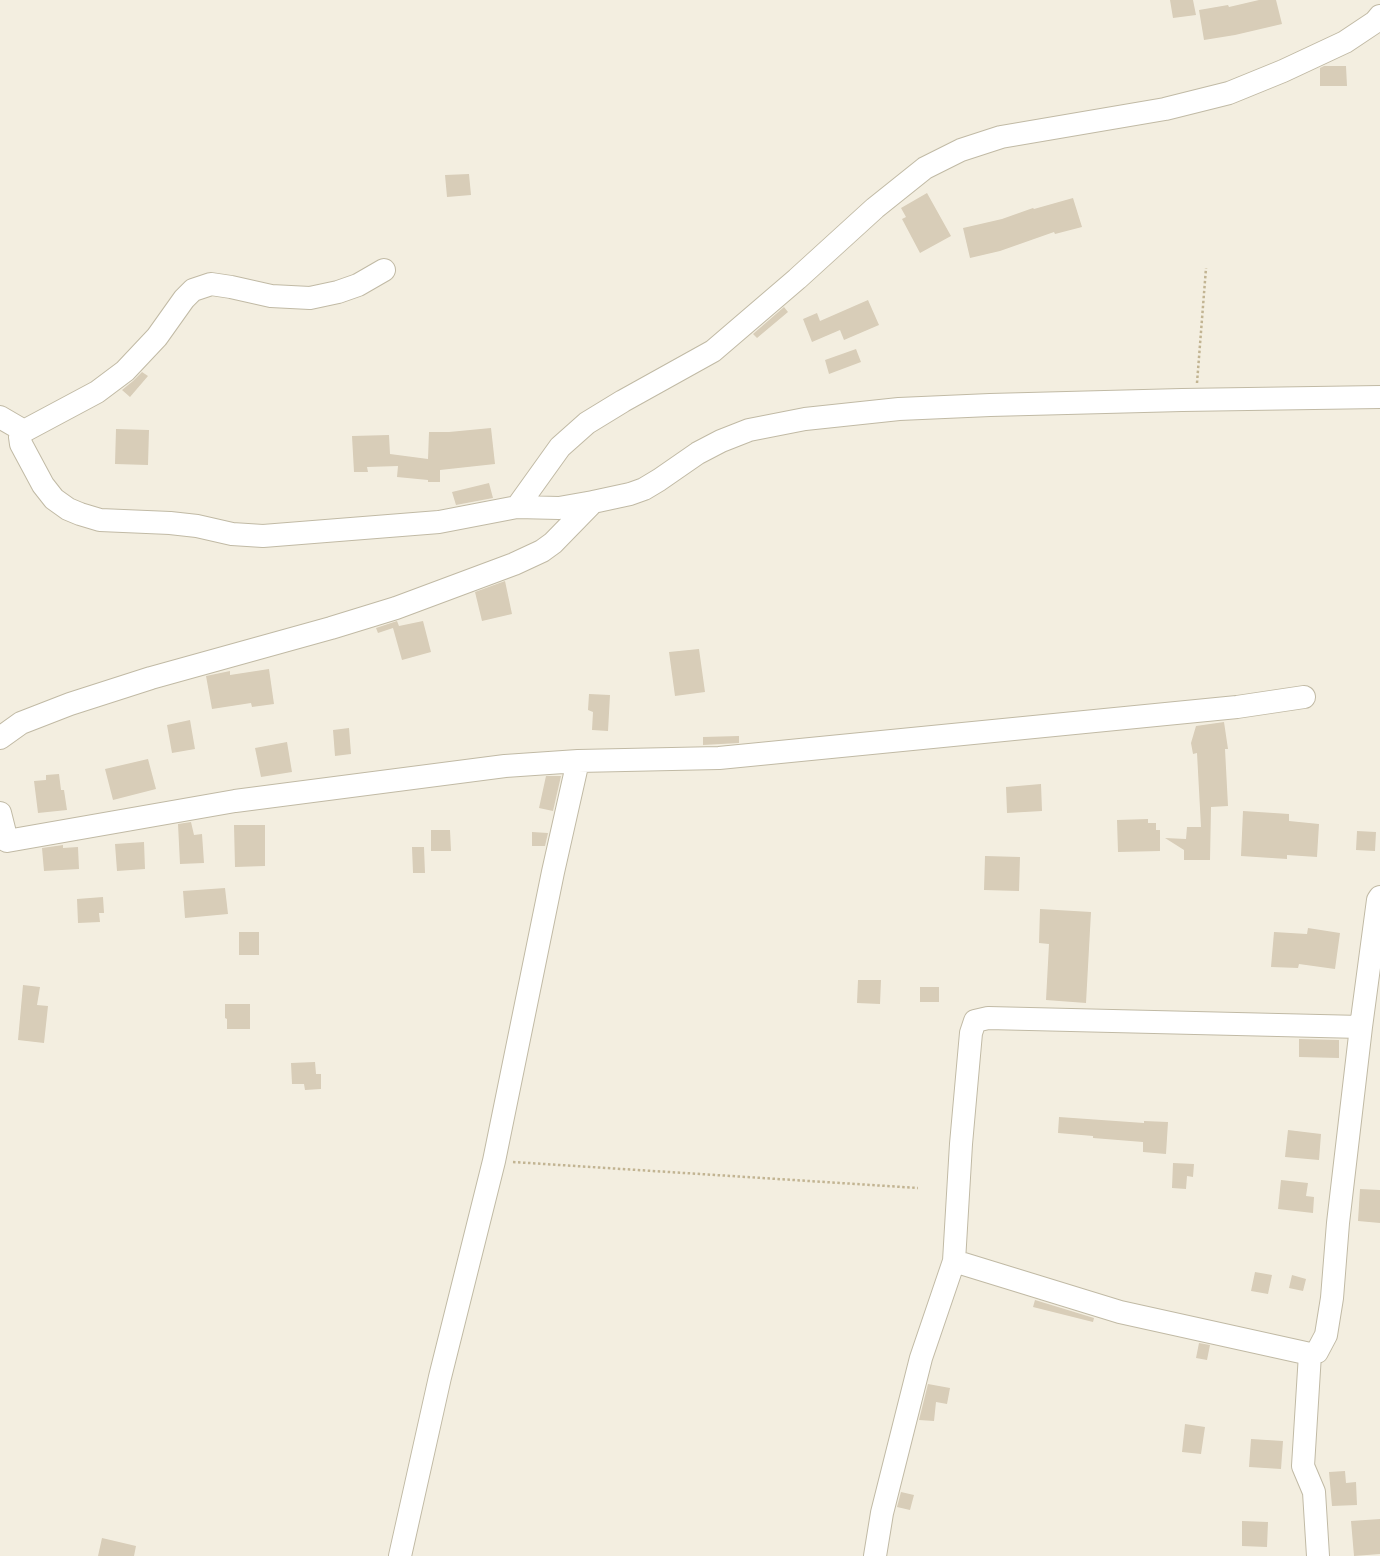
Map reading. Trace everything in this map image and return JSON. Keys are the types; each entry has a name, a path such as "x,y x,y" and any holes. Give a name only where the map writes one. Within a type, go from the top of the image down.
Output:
{"street":[{"path":"517,507 560,447 587,423 713,350 797,279 875,208 925,168 961,150 1001,136 1165,110 1229,93 1283,72 1345,42 1375,22 1380,16"},
{"path":"384,270 358,285 338,292 310,298 271,296 211,284 193,290 184,299 157,337 125,371 98,392 24,431 20,437 21,444 43,485 54,499 68,509 100,520 170,523 197,526 232,534 263,536 439,522 517,507 559,508 630,494 644,489 698,453 721,441 749,430 805,418 954,406 1196,399 1380,397"},
{"path":"0,417 24,431"},
{"path":"0,738 21,723 70,704 151,678 396,608 514,564 542,551 553,543 593,502"},
{"path":"0,813 8,841 235,801 505,766 578,761 719,758 1237,707 1304,697"},
{"path":"400,1556 440,1377 494,1161 553,872 578,761"},
{"path":"954,1261 1120,1312 1310,1354 1317,1352 1326,1335 1332,1298 1338,1223 1361,1027 1378,900 1380,897"},
{"path":"875,1556 882,1513 921,1358 954,1261 961,1144 970,1042 971,1033 976,1021 988,1018 1361,1027"},
{"path":"1310,1354 1303,1466 1314,1492 1318,1556"}],"path":[{"path":"1196,399 1206,268"},
{"path":"494,1161 918,1188"}],"building":[{"path":"1170,0 1193,0 1196,15 1173,18"},
{"path":"1259,0 1276,0 1282,24 1204,40 1199,10 1228,5 1229,7"},
{"path":"1324,66 1346,66 1347,86 1320,86 1320,68"},
{"path":"469,174 471,195 447,197 445,175"},
{"path":"927,193 951,236 920,253 902,219 906,217 901,208"},
{"path":"1073,198 1082,227 1055,234 1054,232 1000,251 970,258 963,228 1002,219 1033,208"},
{"path":"868,300 879,325 844,340 840,330 812,342 803,319 817,313 820,321"},
{"path":"784,307 788,312 757,338 753,334"},
{"path":"856,349 861,362 829,374 825,360"},
{"path":"142,372 148,376 130,397 122,390"},
{"path":"491,428 495,464 440,470 440,482 397,477 398,466 367,467 368,472 354,472 352,436 389,435 390,454 428,459 429,432"},
{"path":"116,429 149,430 148,465 115,464"},
{"path":"489,483 493,498 456,505 452,492"},
{"path":"505,581 512,614 482,621 475,592"},
{"path":"397,621 399,626 423,621 431,652 402,660 393,628 378,633 376,628"},
{"path":"699,649 705,692 675,696 669,652"},
{"path":"269,669 274,704 252,707 251,703 212,709 206,676 230,671 230,675"},
{"path":"589,694 610,695 608,731 592,730 593,712 588,710"},
{"path":"190,720 195,749 172,753 167,725"},
{"path":"1224,722 1228,749 1225,749 1228,806 1211,807 1210,860 1184,860 1184,850 1165,838 1186,839 1187,827 1201,827 1197,753 1193,754 1191,743 1196,726"},
{"path":"349,728 351,754 335,756 333,730"},
{"path":"739,736 739,743 703,745 703,737"},
{"path":"287,742 292,772 261,777 255,748"},
{"path":"148,759 156,789 113,800 105,769"},
{"path":"59,774 61,790 64,790 67,810 38,813 34,781 46,780 46,775"},
{"path":"546,776 561,776 553,811 539,808"},
{"path":"1041,784 1042,811 1007,813 1006,787"},
{"path":"1243,811 1289,814 1289,821 1319,824 1317,857 1287,855 1287,859 1241,856"},
{"path":"1148,819 1148,823 1156,823 1156,830 1160,830 1160,851 1118,852 1117,820"},
{"path":"191,822 194,835 202,834 204,863 180,864 178,824"},
{"path":"234,825 265,825 265,866 235,867"},
{"path":"431,830 450,830 451,851 431,851"},
{"path":"1357,831 1376,832 1375,851 1356,850"},
{"path":"532,832 548,833 545,846 532,846"},
{"path":"144,842 145,869 117,871 115,844"},
{"path":"63,845 63,848 78,847 79,869 44,871 42,848"},
{"path":"412,847 424,847 425,873 413,873"},
{"path":"985,856 1020,857 1019,891 984,890"},
{"path":"225,888 228,914 185,918 183,891"},
{"path":"103,897 104,913 99,913 100,922 78,923 77,899"},
{"path":"1040,909 1091,912 1086,1003 1046,1000 1049,944 1039,943"},
{"path":"1308,928 1340,933 1335,969 1299,964 1298,968 1271,967 1274,932 1307,934"},
{"path":"239,932 259,932 259,955 239,955"},
{"path":"858,980 881,980 880,1004 857,1003"},
{"path":"23,985 40,987 37,1005 48,1006 44,1043 18,1040"},
{"path":"920,987 939,987 939,1002 920,1002"},
{"path":"225,1004 250,1004 250,1029 227,1029"},
{"path":"1299,1039 1339,1040 1339,1058 1299,1057"},
{"path":"315,1062 316,1074 321,1074 321,1089 305,1090 304,1084 292,1084 291,1063"},
{"path":"1059,1117 1144,1123 1144,1121 1168,1122 1166,1154 1143,1152 1143,1142 1058,1133"},
{"path":"1288,1130 1321,1134 1319,1160 1285,1157"},
{"path":"1173,1163 1194,1164 1193,1177 1187,1176 1186,1189 1172,1188"},
{"path":"1281,1180 1308,1183 1306,1196 1314,1197 1313,1213 1278,1209"},
{"path":"1360,1189 1380,1190 1380,1223 1358,1221"},
{"path":"1255,1272 1272,1275 1268,1294 1251,1291"},
{"path":"1292,1275 1306,1279 1303,1291 1289,1288"},
{"path":"1035,1300 1094,1318 1093,1322 1033,1307"},
{"path":"1199,1343 1210,1345 1207,1360 1196,1358"},
{"path":"928,1384 950,1388 947,1404 936,1402 934,1421 919,1420"},
{"path":"1185,1424 1205,1427 1201,1454 1182,1452"},
{"path":"1251,1439 1283,1441 1281,1469 1249,1467"},
{"path":"1345,1471 1346,1483 1356,1482 1357,1505 1332,1506 1329,1472"},
{"path":"901,1492 914,1495 910,1510 897,1507"},
{"path":"1380,1519 1380,1554 1354,1556 1351,1521"},
{"path":"1242,1521 1268,1522 1267,1547 1242,1546"},
{"path":"102,1538 136,1546 134,1556 98,1556"}]}
